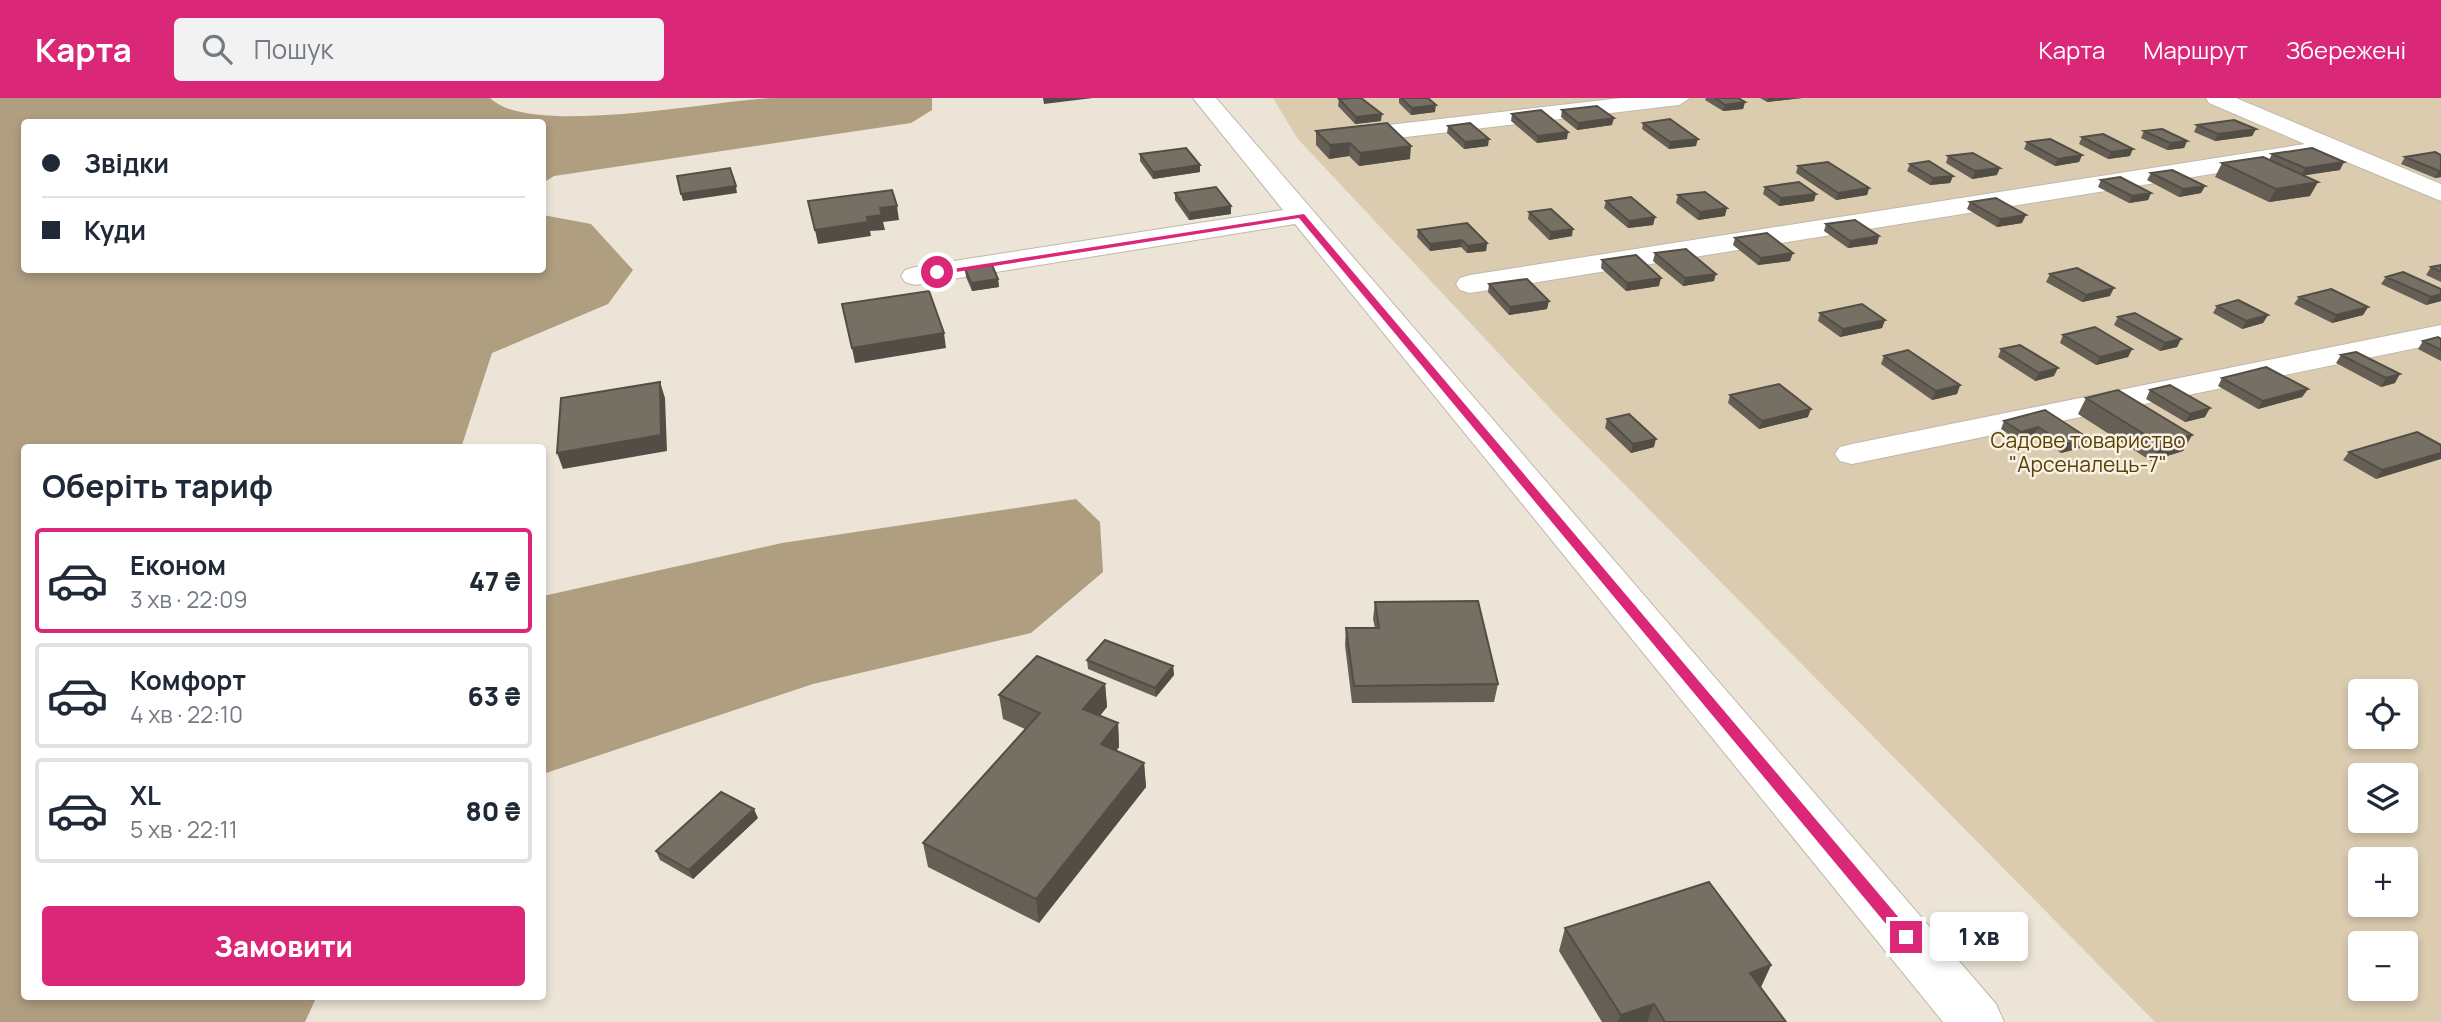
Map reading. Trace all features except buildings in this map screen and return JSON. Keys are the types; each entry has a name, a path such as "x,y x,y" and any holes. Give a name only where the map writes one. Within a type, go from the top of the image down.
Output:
{"street":[{"path":"1204,98 1977,1022"},
{"path":"1346,137 1679,98"},
{"path":"2217,98 2441,193"},
{"path":"1470,284 2333,147"},
{"path":"915,276 1301,215"},
{"path":"1852,454 2441,334"}],"green space":[{"name":"Садове товариство \"Арсеналець-7\"","path":"1273,98 2441,98 2441,1022 2155,1022 1562,421 1297,138"}],"shaded area":[{"path":"0,98 490,98 511,110 543,115 582,116 773,98 932,98 932,110 911,123 554,176 546,181 546,119 21,119 21,273 546,273 546,216 591,224 633,270 608,304 492,353 462,444 21,444 21,1000 315,1000 305,1022 0,1022"},
{"path":"1076,499 1100,522 1103,572 1031,633 813,684 546,773 546,595 782,543"}],"route":[{"path":"937,272 1301,215 1906,937"}]}
